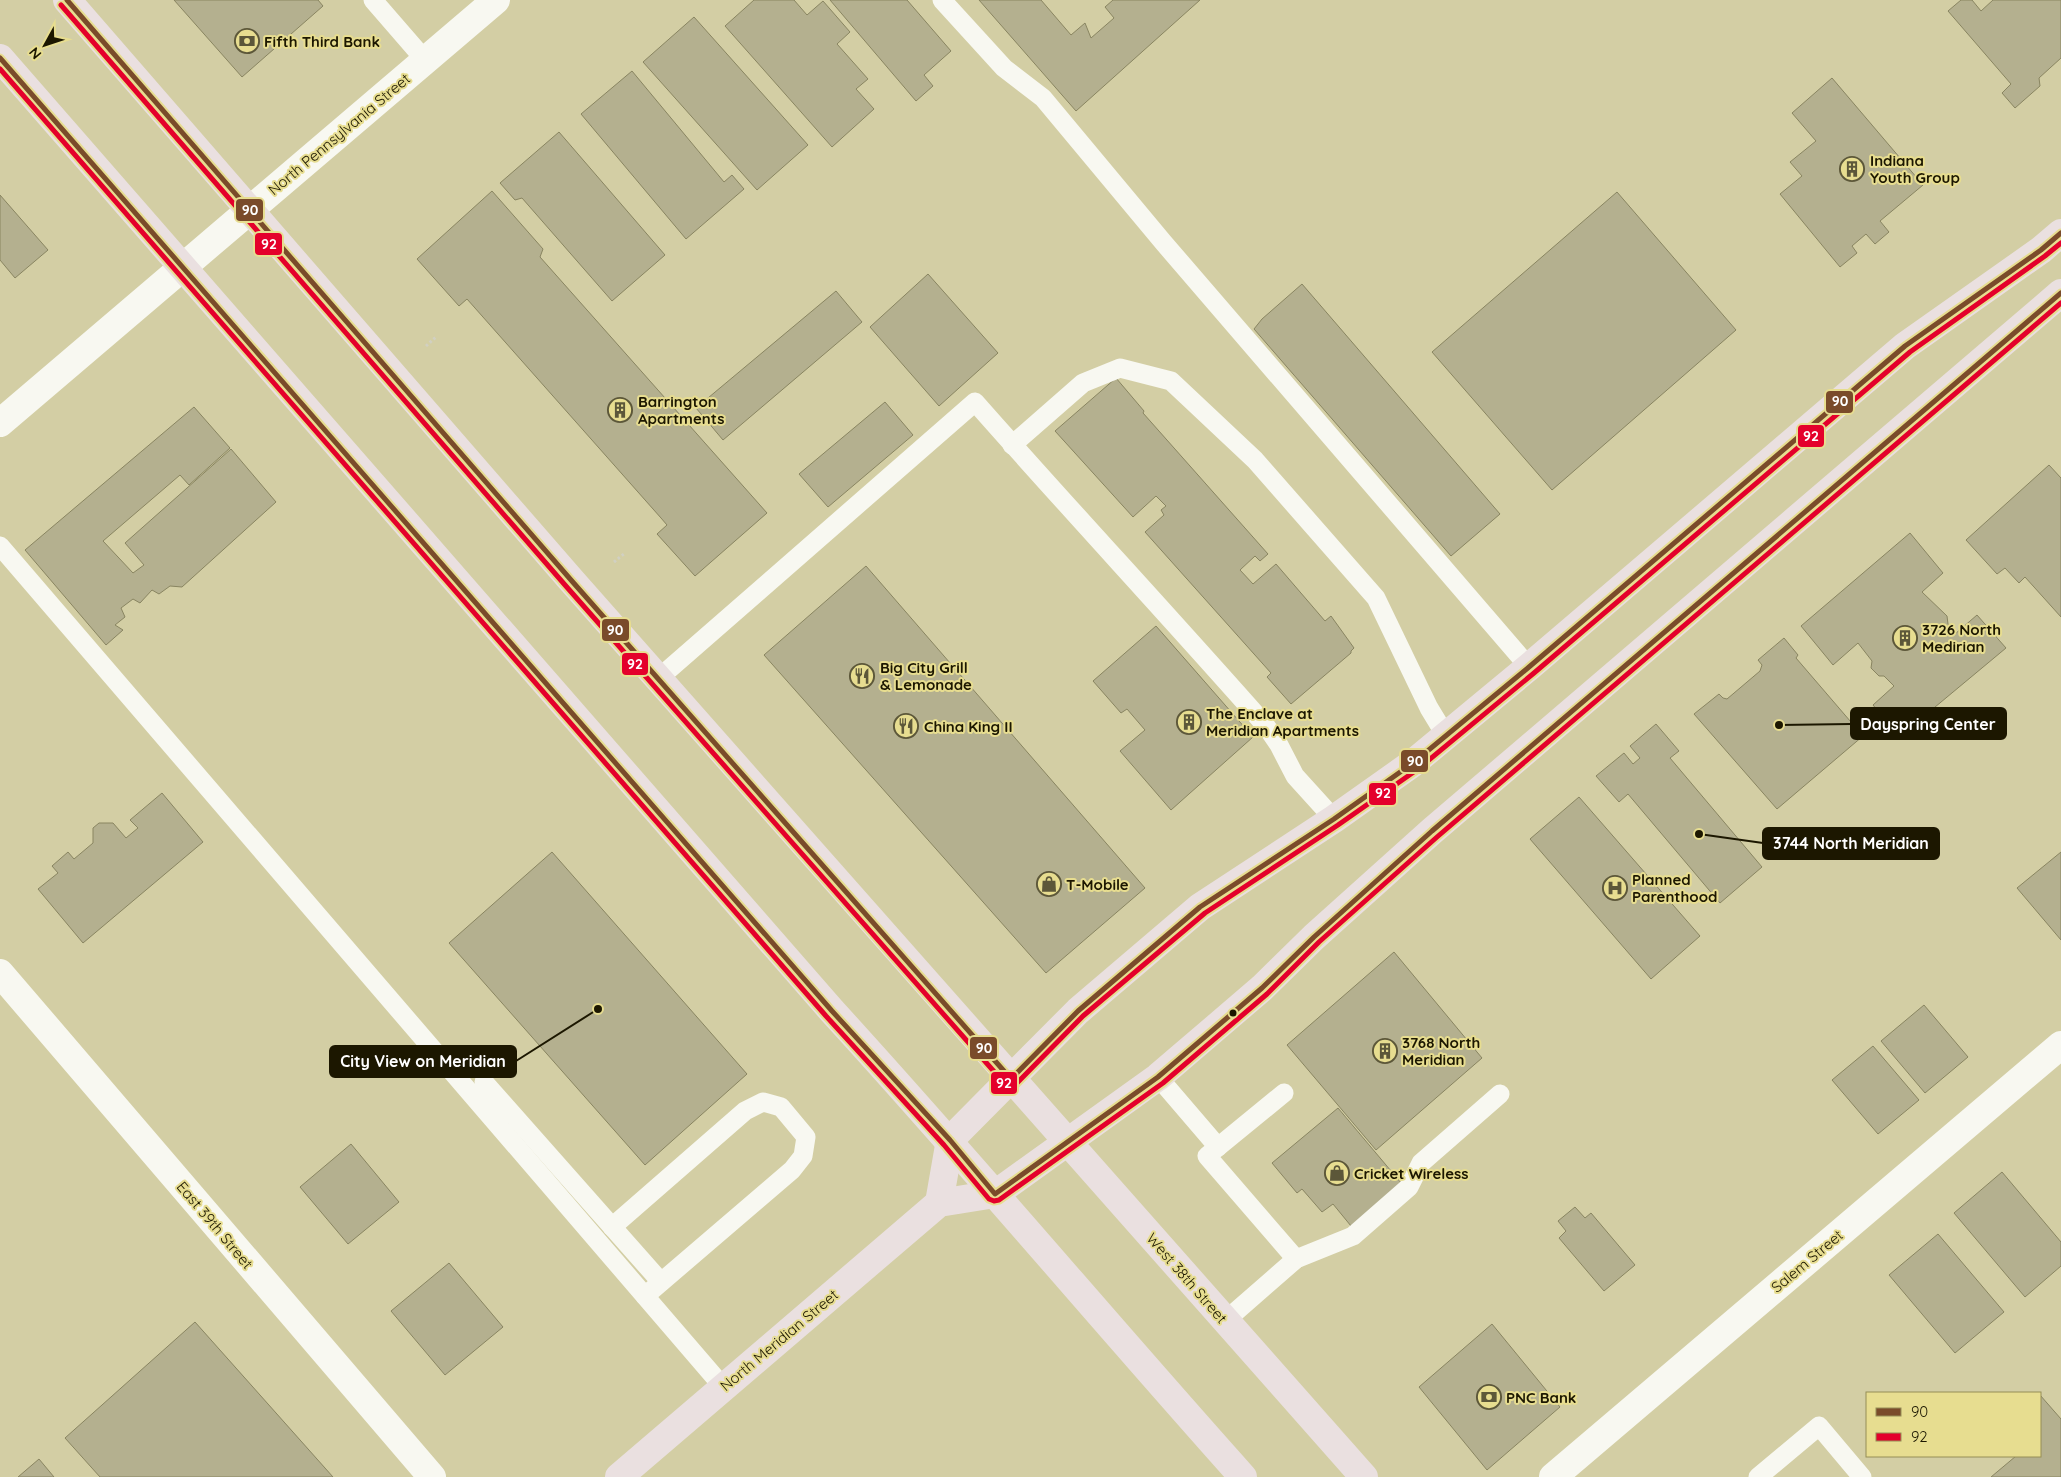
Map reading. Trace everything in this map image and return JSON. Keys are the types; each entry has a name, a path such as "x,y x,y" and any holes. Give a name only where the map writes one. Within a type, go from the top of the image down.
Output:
{"main road":[{"name":"West 38th Street","path":"67,0 659,678 1364,1477"},
{"path":"0,58 826,1004 950,1140 1243,1477"},
{"path":"2061,233 2041,250 1905,346 1529,667 1413,763 1200,907 1078,1011 950,1140 939,1204 995,1194 1158,1077 1262,988 1314,937 1432,831 2061,294"},
{"name":"North Meridian Street","path":"619,1477 939,1204"}],"street":[{"name":"North Pennsylvania Street","path":"0,423 496,0"},
{"name":"East 39th Street","path":"0,973 432,1477"},
{"name":"Salem Street","path":"1553,1477 2061,1045"}],"lane":[{"path":"373,0 426,60"},
{"path":"942,0 1004,68 1043,98 1163,242 1529,667"},
{"path":"1012,445 1084,384 1120,368 1171,381 1255,460 1376,598 1429,708 1446,736"},
{"path":"659,678 975,402 1266,726 1279,745 1295,776 1334,818"},
{"path":"0,546 724,1388"},
{"path":"1158,1077 1218,1147"},
{"path":"484,1082 661,1282"},
{"path":"1284,1093 1207,1156 1296,1259"},
{"path":"1225,1321 1296,1259 1353,1236 1410,1187 1421,1163 1500,1094"},
{"path":"612,1227 745,1111 763,1102 781,1107 806,1138 804,1156 792,1170 645,1296"},
{"path":"1758,1477 1819,1426 1862,1477"}],"path":[{"path":"426,346 436,337"},
{"path":"614,562 625,553"}],"building":[{"name":"Fifth Third Bank","path":"174,0 318,0 323,6 242,77"},
{"path":"754,0 794,0 807,15 823,1 850,32 837,44 868,79 856,89 874,109 832,147 725,26"},
{"path":"830,0 907,0 951,51 924,75 933,86 916,101"},
{"path":"979,0 1041,0 1071,35 1085,23 1091,38 1114,18 1105,7 1113,0 1200,0 1076,111"},
{"path":"1961,0 1972,0 1981,11 1993,0 2061,0 2061,58 2039,78 2040,86 2015,108 2002,93 2011,84 1948,11"},
{"path":"694,17 808,145 757,190 643,62"},
{"path":"632,71 724,182 732,175 744,189 686,239 581,114"},
{"name":"Indiana Youth Group","path":"1832,78 1923,185 1880,221 1889,232 1875,244 1866,234 1852,246 1857,253 1840,267 1780,194 1802,176 1790,162 1816,141 1792,113"},
{"path":"559,132 665,255 612,301 522,198 515,200 500,183"},
{"name":"Barrington Apartments","path":"492,191 543,249 540,257 767,513 695,576 657,534 667,525 661,518 467,299 459,306 417,259"},
{"path":"1617,192 1736,330 1552,490 1432,352"},
{"path":"0,195 48,250 15,278 0,260"},
{"path":"928,274 998,353 939,406 870,327"},
{"path":"1302,284 1500,514 1451,556 1254,329 1262,319"},
{"path":"836,291 862,322 723,440 696,408"},
{"path":"1116,378 1144,411 1143,413 1268,554 1260,561 1255,556 1240,570 1253,584 1276,564 1325,621 1331,616 1354,648 1351,653 1291,704 1267,677 1271,673 1145,532 1164,515 1161,510 1166,506 1156,496 1133,517 1055,431"},
{"path":"885,402 913,435 828,507 799,474"},
{"path":"194,407 230,448 189,485 180,475 103,541 133,573 144,565 125,543 231,449 276,502 182,587 170,586 159,594 152,590 140,603 133,599 121,608 125,617 115,625 123,630 106,645 25,550"},
{"path":"2049,465 2061,478 2061,617 2025,577 2019,583 2005,568 1997,574 1966,540"},
{"name":"3726 North Medirian","path":"1910,533 1943,573 1922,592 1947,616 1948,624 1955,634 1977,615 2006,648 1899,737 1873,705 1894,686 1884,676 1879,676 1871,668 1872,661 1858,643 1833,665 1801,626"},
{"path":"866,566 1145,888 1046,973 764,655"},
{"name":"The Enclave at Meridian Apartments","path":"1156,626 1253,737 1171,810 1120,751 1145,730 1127,709 1121,713 1093,681"},
{"path":"1784,638 1798,655 1796,658 1863,736 1777,809 1694,714 1719,694 1727,699 1760,671 1762,665 1758,660"},
{"path":"1656,724 1679,751 1670,758 1762,867 1720,903 1628,794 1619,802 1596,776 1624,753 1633,764 1640,758 1630,746"},
{"path":"162,793 203,842 83,943 38,889 58,873 52,866 68,852 74,859 93,843 93,828 99,823 113,823 126,838 138,828 130,820"},
{"name":"Planned Parenthood","path":"1579,797 1700,936 1651,979 1530,839"},
{"path":"552,852 747,1074 645,1165 449,943"},
{"path":"2061,852 2061,940 2017,888"},
{"name":"3768 North Meridian","path":"1394,952 1482,1058 1376,1150 1287,1045"},
{"path":"1924,1005 1968,1057 1925,1093 1881,1041"},
{"path":"1873,1046 1919,1100 1878,1134 1832,1080"},
{"name":"Cricket Wireless","path":"1338,1108 1402,1184 1351,1226 1333,1204 1322,1212 1302,1189 1297,1193 1272,1163"},
{"path":"351,1144 399,1202 348,1244 300,1187"},
{"path":"2002,1172 2061,1242 2061,1266 2025,1297 1954,1213"},
{"path":"1575,1207 1585,1218 1591,1213 1635,1265 1604,1291 1559,1238 1566,1231 1558,1221"},
{"path":"1938,1234 2004,1312 1955,1353 1889,1275"},
{"path":"449,1263 503,1327 445,1375 391,1311"},
{"path":"195,1322 333,1477 100,1477 65,1438"},
{"name":"PNC Bank","path":"1492,1324 1560,1407 1487,1470 1419,1387"},
{"path":"2041,1396 2061,1419 2061,1477 1991,1477 2015,1457 2041,1457"},
{"path":"39,1459 54,1477 18,1477"}],"transit line":[{"name":"90","path":"67,0 571,580 1011,1079 1078,1011 1200,907 1334,819 1413,763 1529,667 1905,346 2041,250 2061,233"},
{"name":"92","path":"61,5 565,585 1005,1084 1010,1086 1016,1084 1083,1016 1205,913 1338,825 1418,769 1534,673 1910,352 2061,243"},
{"name":"90","path":"0,58 832,1011 950,1140 995,1194 1158,1077 1262,988 1314,937 1432,831 2061,293"},
{"name":"92","path":"0,69 826,1016 944,1145 989,1199 994,1201 999,1200 1163,1083 1267,994 1319,942 1437,837 2061,303"}],"place":[{"name":"Fifth Third Bank","path":"247,41"},
{"name":"Indiana Youth Group","path":"1852,169"},
{"name":"Barrington Apartments","path":"620,410"},
{"name":"3726 North Medirian","path":"1905,638"},
{"name":"Big City Grill & Lemonade","path":"862,676"},
{"name":"The Enclave at Meridian Apartments","path":"1189,722"},
{"name":"Dayspring Center","path":"1779,725"},
{"name":"China King II","path":"906,726"},
{"name":"3744 North Meridian","path":"1699,834"},
{"name":"T-Mobile","path":"1049,884"},
{"name":"Planned Parenthood","path":"1615,888"},
{"name":"City View on Meridian","path":"598,1009"},
{"name":"3768 North Meridian","path":"1385,1051"},
{"name":"Cricket Wireless","path":"1337,1173"},
{"name":"PNC Bank","path":"1489,1397"}]}
